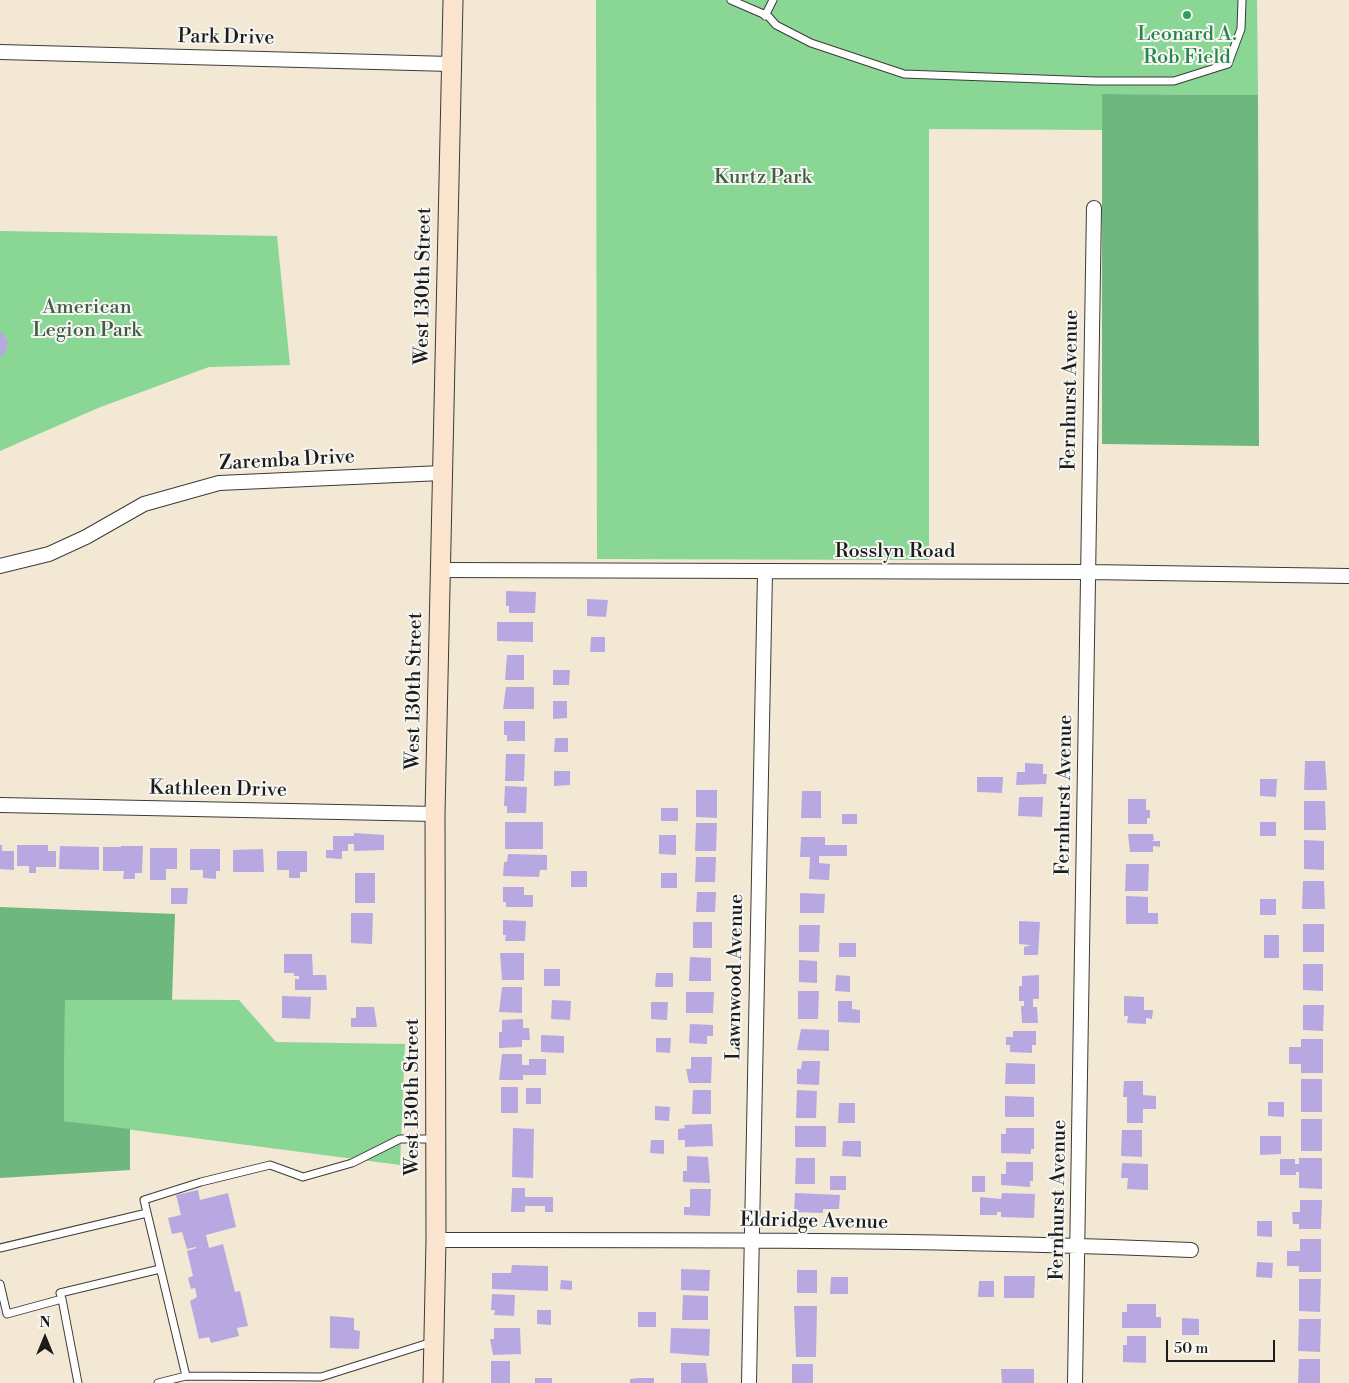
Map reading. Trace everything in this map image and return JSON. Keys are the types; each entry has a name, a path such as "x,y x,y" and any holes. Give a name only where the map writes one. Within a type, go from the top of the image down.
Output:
{"main road":[{"name":"West 130th Street","path":"433,1383 436,1240 435,814 453,0"}],"street":[{"name":"Park Drive","path":"0,52 451,64"},
{"name":"Fernhurst Avenue","path":"1075,1383 1079,1245 1094,208"},
{"name":"Zaremba Drive","path":"0,566 49,554 86,537 144,504 219,483 442,473"},
{"name":"Rosslyn Road","path":"440,570 1088,572 1349,576"},
{"name":"Lawnwood Avenue","path":"749,1383 750,1240 765,572"},
{"name":"Kathleen Drive","path":"0,805 435,814"},
{"name":"Eldridge Avenue","path":"436,1240 750,1240 1079,1245 1191,1250"}],"lane":[{"path":"731,0 765,16 776,25 811,43 904,74 1096,81 1174,81 1228,64 1240,29 1242,0"},
{"path":"765,16 773,0"},
{"path":"186,1376 144,1200 201,1182 270,1165 303,1177 352,1163 400,1139 436,1139"},
{"path":"0,1248 147,1213"},
{"path":"78,1383 60,1293 160,1269"},
{"path":"0,1284 7,1314 62,1299"},
{"path":"158,1383 186,1376 321,1378 434,1342"}],"green space":[{"name":"Kurtz Park","path":"596,0 1257,0 1258,95 1102,94 1102,130 929,129 929,560 597,559"},
{"path":"1102,94 1258,95 1259,446 1102,444"},
{"name":"American Legion Park","path":"0,231 277,236 290,365 209,367 98,408 0,451"},
{"path":"0,907 175,914 172,1000 65,1000 64,1121 130,1129 130,1170 0,1178"},
{"path":"65,999 239,1000 276,1042 405,1044 400,1165 64,1121"}],"building":[{"path":"0,330 8,342 6,351 0,358"},
{"path":"506,591 536,592 535,613 509,613 509,606 506,606"},
{"path":"587,599 608,600 606,617 587,616"},
{"path":"497,622 533,622 533,642 497,641"},
{"path":"591,637 605,637 605,652 590,652"},
{"path":"507,655 524,655 524,680 505,680"},
{"path":"553,670 570,670 569,685 553,685"},
{"path":"506,687 534,687 534,709 503,709"},
{"path":"553,701 567,701 567,718 553,719"},
{"path":"504,721 525,721 525,741 507,741 507,735 504,735"},
{"path":"555,738 568,738 568,752 554,752"},
{"path":"506,754 525,754 524,781 505,781"},
{"path":"1305,761 1325,761 1327,790 1304,790"},
{"path":"1025,763 1043,764 1043,774 1047,774 1046,784 1016,785 1017,772 1025,772"},
{"path":"554,771 570,771 570,785 554,786"},
{"path":"977,777 1003,777 1002,793 977,792"},
{"path":"1260,779 1277,779 1276,797 1260,796"},
{"path":"505,786 527,787 526,813 507,813 507,806 504,806"},
{"path":"696,790 717,790 717,818 696,817"},
{"path":"802,791 821,791 821,818 801,818"},
{"path":"1019,797 1043,797 1042,817 1018,816"},
{"path":"1128,799 1146,799 1146,810 1150,810 1150,818 1147,818 1147,824 1128,824"},
{"path":"1304,801 1325,801 1326,830 1304,830"},
{"path":"661,808 678,808 678,821 661,821"},
{"path":"842,814 857,814 857,824 842,824"},
{"path":"505,822 543,822 543,849 505,849"},
{"path":"1260,822 1276,822 1276,836 1260,836"},
{"path":"696,823 717,823 716,851 695,851"},
{"path":"354,833 384,835 384,850 354,851 354,844 348,844 348,851 342,851 342,859 326,858 326,850 333,850 333,836 354,836"},
{"path":"1128,834 1153,834 1154,840 1151,841 1160,841 1160,847 1153,846 1153,852 1130,852"},
{"path":"659,835 676,835 676,855 659,854"},
{"path":"801,837 825,837 825,845 847,845 847,856 819,856 819,863 830,864 829,880 809,879 810,857 800,857"},
{"path":"1304,840 1324,841 1324,870 1304,869"},
{"path":"0,845 2,845 2,851 14,851 14,870 0,869"},
{"path":"17,845 48,845 48,851 56,851 56,867 36,867 36,873 29,873 29,866 17,866"},
{"path":"60,846 99,847 99,870 59,869"},
{"path":"143,846 142,873 135,873 135,879 123,879 124,871 103,871 103,847"},
{"path":"150,848 177,848 177,869 166,869 166,880 150,880"},
{"path":"190,849 220,849 220,871 216,871 216,879 203,878 203,870 190,870"},
{"path":"263,849 264,872 233,872 233,850"},
{"path":"277,851 307,851 307,872 300,872 300,878 289,878 289,870 277,870"},
{"path":"508,854 547,855 547,870 540,870 539,877 503,876 504,862 507,862"},
{"path":"696,857 716,857 715,882 695,882"},
{"path":"1126,864 1149,864 1148,891 1125,891"},
{"path":"571,871 587,871 587,887 571,887"},
{"path":"355,873 375,873 375,903 355,903"},
{"path":"661,873 677,873 677,888 661,888"},
{"path":"1303,881 1324,881 1325,909 1302,909"},
{"path":"503,887 524,887 524,895 533,895 533,907 506,907 506,902 503,902"},
{"path":"171,888 188,888 187,904 171,904"},
{"path":"697,892 716,892 715,912 696,912"},
{"path":"800,893 825,894 824,913 800,913"},
{"path":"1126,896 1148,897 1148,913 1158,913 1158,924 1126,924"},
{"path":"1260,899 1276,899 1276,915 1260,915"},
{"path":"351,913 373,913 372,944 351,943"},
{"path":"503,920 526,921 525,941 505,941 506,935 503,935"},
{"path":"1019,921 1040,922 1038,955 1024,955 1024,947 1031,945 1019,944"},
{"path":"693,922 712,922 712,948 693,948"},
{"path":"1303,924 1324,924 1324,952 1303,952"},
{"path":"799,925 820,925 819,952 799,952"},
{"path":"1264,935 1279,935 1279,958 1264,958"},
{"path":"839,943 856,943 856,957 839,957"},
{"path":"500,953 524,953 524,980 502,980"},
{"path":"284,954 312,954 313,975 326,975 327,990 295,990 295,979 299,979 299,976 294,976 294,973 284,973"},
{"path":"690,957 711,958 711,981 689,981"},
{"path":"799,960 817,961 817,983 799,982"},
{"path":"1303,964 1323,964 1323,991 1303,990"},
{"path":"544,969 560,969 560,986 544,986"},
{"path":"656,973 673,973 673,987 655,987"},
{"path":"836,975 850,976 850,992 835,991"},
{"path":"1039,975 1039,999 1033,999 1033,1007 1037,1007 1038,1023 1022,1023 1021,1006 1024,1006 1024,1001 1019,1001 1019,986 1022,986 1022,976"},
{"path":"502,987 522,987 522,1013 499,1012"},
{"path":"798,991 819,991 818,1019 798,1019"},
{"path":"686,992 714,992 713,1013 686,1013"},
{"path":"282,996 311,997 310,1019 282,1018"},
{"path":"1124,996 1144,997 1144,1010 1153,1010 1152,1019 1146,1018 1146,1024 1127,1023 1128,1016 1124,1016"},
{"path":"552,1000 571,1001 570,1020 551,1019"},
{"path":"838,1001 852,1001 852,1009 860,1010 860,1023 838,1022"},
{"path":"651,1002 668,1002 667,1020 651,1019"},
{"path":"1303,1005 1324,1005 1323,1031 1303,1030"},
{"path":"356,1007 374,1007 377,1027 351,1027 351,1018 356,1018"},
{"path":"523,1019 523,1028 529,1028 530,1040 522,1040 522,1047 499,1048 499,1032 502,1032 502,1020"},
{"path":"690,1024 713,1025 713,1036 707,1036 707,1044 689,1043"},
{"path":"801,1029 829,1030 829,1051 797,1050"},
{"path":"1013,1031 1036,1031 1036,1045 1032,1045 1032,1053 1010,1052 1010,1045 1006,1045 1006,1037 1013,1037"},
{"path":"541,1035 564,1036 564,1053 541,1052"},
{"path":"656,1038 671,1038 670,1053 656,1052"},
{"path":"1301,1039 1323,1039 1323,1073 1301,1073 1301,1064 1289,1064 1289,1047 1301,1047"},
{"path":"502,1054 522,1054 522,1065 529,1065 529,1059 546,1059 546,1075 523,1075 523,1080 499,1080"},
{"path":"691,1057 712,1057 711,1083 689,1083 686,1069 691,1069"},
{"path":"802,1061 820,1061 819,1085 797,1084 797,1069 801,1069"},
{"path":"1006,1063 1035,1064 1035,1084 1005,1084"},
{"path":"1301,1079 1322,1079 1322,1112 1301,1112"},
{"path":"1124,1081 1143,1081 1143,1095 1156,1096 1156,1109 1143,1109 1143,1123 1127,1123 1127,1097 1123,1097"},
{"path":"501,1087 518,1087 518,1113 501,1113"},
{"path":"526,1088 541,1088 541,1104 526,1104"},
{"path":"693,1090 711,1090 711,1114 692,1114"},
{"path":"797,1090 817,1091 816,1118 796,1118"},
{"path":"1005,1096 1034,1097 1034,1117 1005,1117"},
{"path":"1268,1102 1284,1102 1284,1117 1268,1116"},
{"path":"839,1103 855,1103 855,1123 838,1123"},
{"path":"655,1106 670,1107 669,1121 655,1120"},
{"path":"1301,1119 1322,1119 1322,1151 1301,1151"},
{"path":"712,1124 713,1146 685,1147 685,1140 678,1140 678,1129 685,1128 684,1125"},
{"path":"795,1126 826,1126 826,1147 795,1147"},
{"path":"513,1128 534,1129 533,1178 512,1177"},
{"path":"1006,1128 1034,1128 1034,1149 1031,1149 1031,1154 1001,1153 1001,1134 1006,1134"},
{"path":"1122,1130 1142,1130 1142,1157 1121,1156"},
{"path":"1260,1136 1281,1136 1281,1154 1260,1155"},
{"path":"651,1140 664,1140 664,1154 650,1153"},
{"path":"843,1141 861,1141 861,1157 842,1156"},
{"path":"687,1156 708,1157 710,1183 683,1182 683,1171 687,1171"},
{"path":"796,1158 815,1158 815,1184 795,1184"},
{"path":"1299,1158 1322,1158 1322,1189 1299,1188 1299,1172 1296,1172 1296,1175 1280,1175 1280,1159 1295,1159 1295,1164 1299,1164"},
{"path":"1006,1162 1033,1162 1033,1181 1030,1181 1030,1187 1001,1185 1001,1174 1006,1174"},
{"path":"1122,1163 1148,1164 1148,1190 1127,1189 1128,1178 1121,1178"},
{"path":"830,1176 846,1176 846,1190 830,1190"},
{"path":"972,1176 985,1176 985,1192 972,1192"},
{"path":"512,1188 525,1188 525,1197 553,1197 553,1212 545,1212 545,1206 525,1206 525,1212 511,1212"},
{"path":"690,1189 711,1189 710,1216 684,1215 684,1207 690,1207"},
{"path":"198,1190 200,1200 228,1193 236,1227 206,1235 209,1248 223,1244 235,1292 240,1291 248,1326 237,1328 239,1336 211,1343 209,1337 199,1339 190,1301 197,1297 195,1288 191,1289 188,1278 193,1276 187,1251 196,1247 187,1249 182,1232 172,1234 168,1218 181,1215 176,1195"},
{"path":"795,1193 840,1195 839,1209 823,1209 823,1213 794,1212"},
{"path":"1002,1193 1035,1194 1034,1218 1001,1217 1001,1212 997,1212 997,1215 980,1215 980,1197 1001,1199"},
{"path":"1300,1200 1322,1200 1321,1229 1299,1229 1299,1224 1293,1224 1292,1212 1300,1212"},
{"path":"1257,1221 1272,1221 1272,1237 1257,1236"},
{"path":"1300,1239 1321,1239 1321,1272 1299,1272 1299,1266 1287,1266 1287,1251 1300,1251"},
{"path":"1257,1262 1273,1263 1272,1278 1256,1277"},
{"path":"512,1265 548,1266 548,1291 492,1289 492,1273 511,1273"},
{"path":"681,1269 710,1270 709,1291 681,1290"},
{"path":"797,1270 817,1270 817,1293 797,1293"},
{"path":"1004,1276 1035,1276 1034,1298 1004,1298"},
{"path":"831,1277 848,1277 848,1294 830,1294"},
{"path":"1299,1279 1321,1279 1320,1312 1299,1311"},
{"path":"561,1280 572,1281 572,1290 560,1289"},
{"path":"979,1281 994,1281 994,1297 978,1297"},
{"path":"492,1294 515,1295 514,1316 494,1315 495,1310 491,1310"},
{"path":"683,1295 708,1296 708,1320 682,1320"},
{"path":"1127,1304 1156,1304 1156,1317 1161,1317 1161,1328 1122,1328 1122,1312 1127,1312"},
{"path":"794,1306 817,1306 816,1357 796,1357"},
{"path":"537,1310 551,1310 551,1325 537,1324"},
{"path":"638,1312 656,1312 656,1327 638,1327"},
{"path":"330,1316 354,1318 354,1330 360,1331 359,1349 330,1348"},
{"path":"1182,1318 1199,1319 1199,1335 1182,1335"},
{"path":"1299,1319 1321,1319 1320,1352 1298,1351"},
{"path":"494,1328 520,1328 521,1354 493,1355 490,1339 494,1339"},
{"path":"671,1328 710,1329 709,1356 670,1353"},
{"path":"1127,1336 1146,1336 1146,1363 1123,1362 1123,1345 1127,1345"},
{"path":"1299,1359 1320,1359 1320,1383 1298,1383"},
{"path":"491,1361 510,1361 510,1383 491,1383"},
{"path":"681,1363 706,1363 708,1383 681,1383"},
{"path":"792,1364 813,1364 813,1383 792,1383"},
{"path":"1001,1369 1034,1369 1034,1383 1002,1383"},
{"path":"535,1378 552,1378 552,1383 535,1383"},
{"path":"654,1378 654,1383 630,1383 630,1379"}],"place":[{"name":"Leonard A. Rob Field","path":"1187,15"}]}
